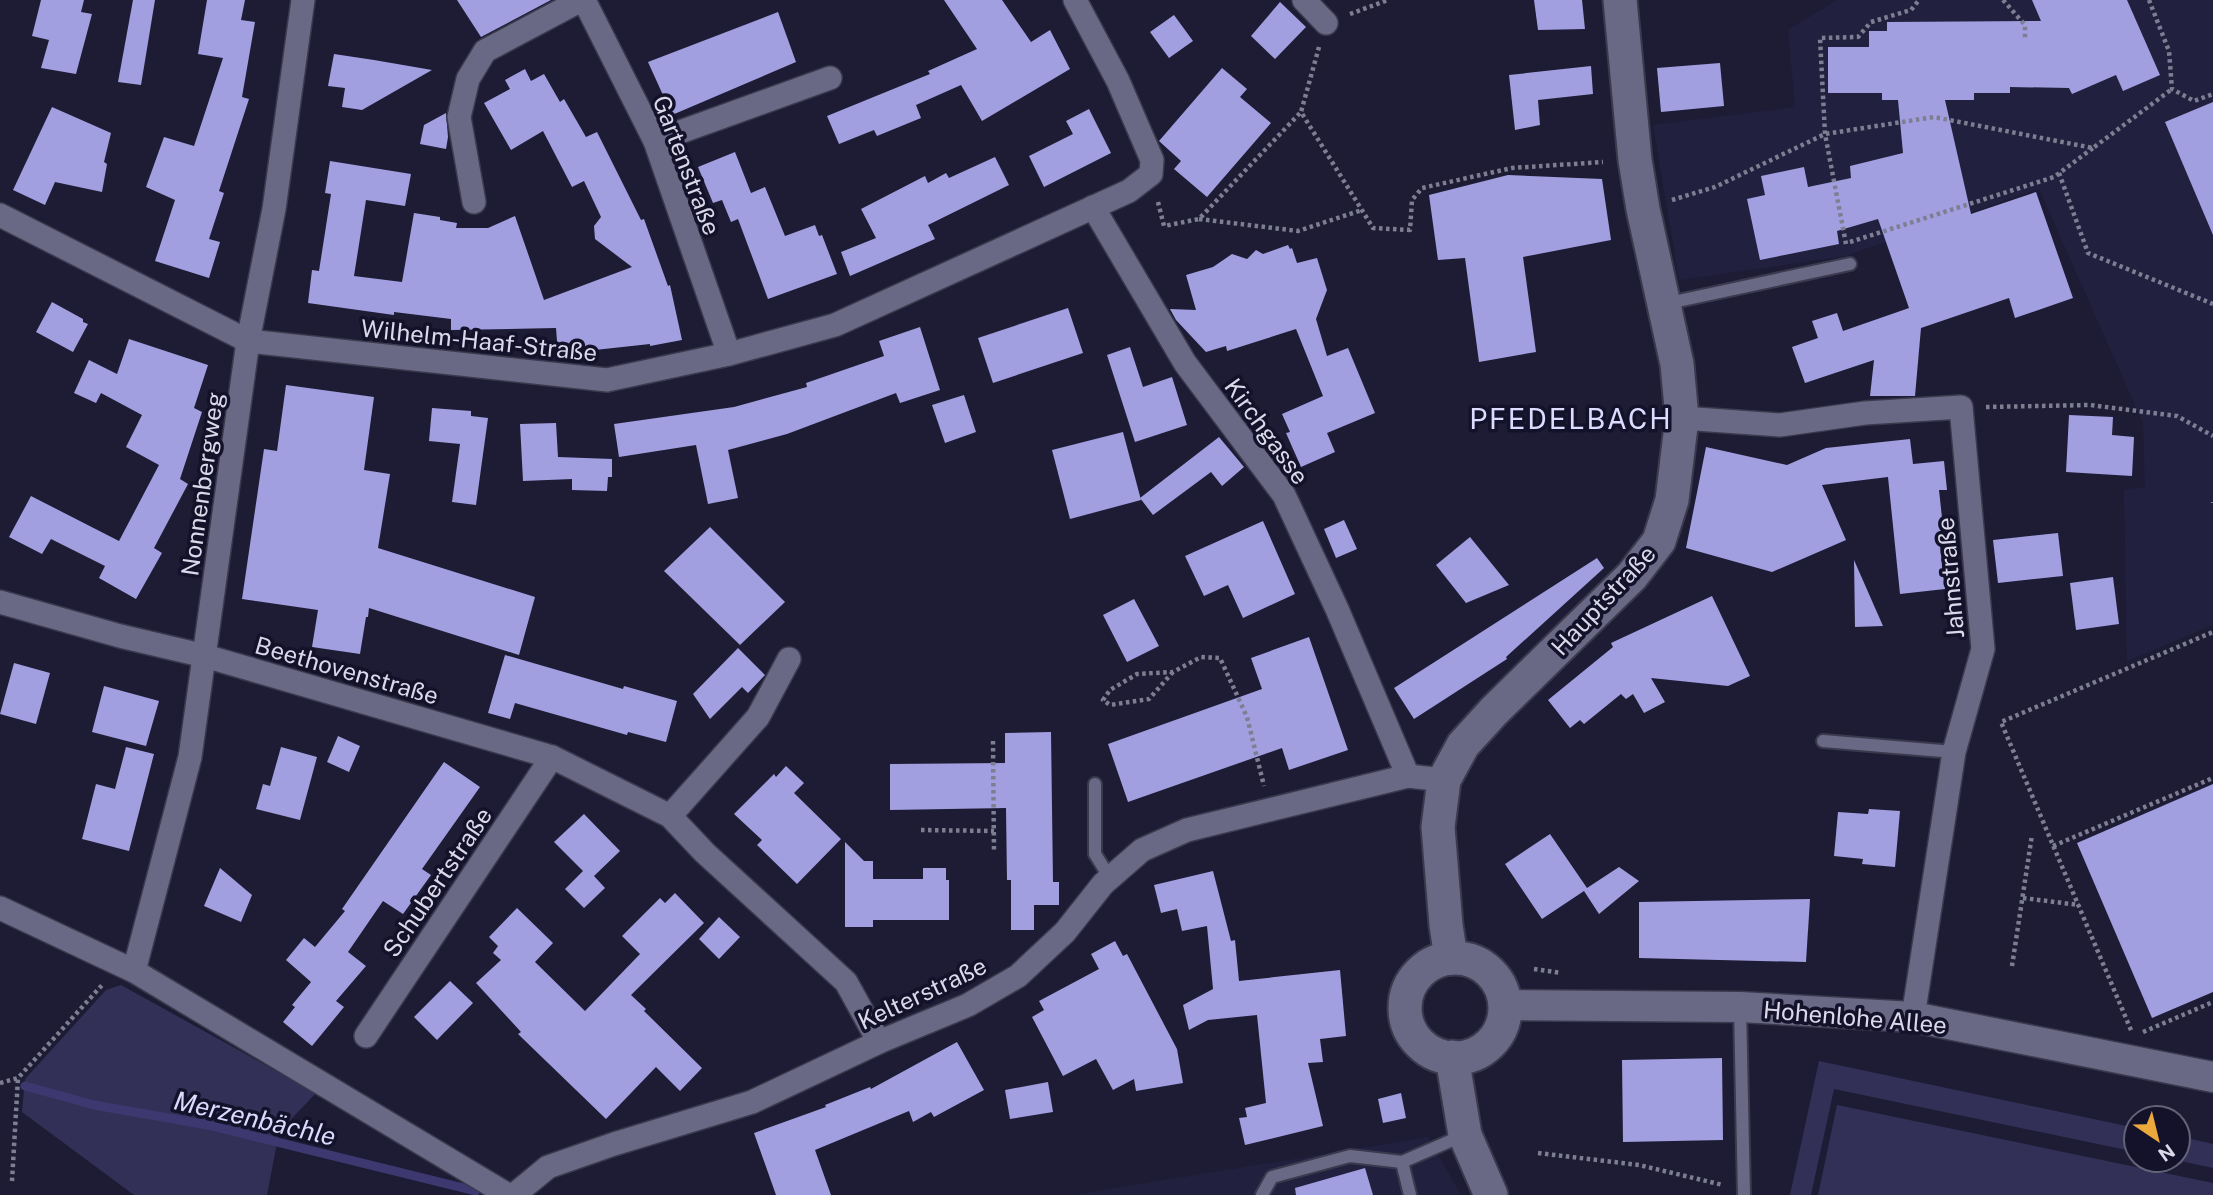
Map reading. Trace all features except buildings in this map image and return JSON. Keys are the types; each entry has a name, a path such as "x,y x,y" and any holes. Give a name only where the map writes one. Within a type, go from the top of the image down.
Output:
{"main road":[{"name":"Hauptstraße","path":"1451,958 1438,827 1444,780 1463,745 1494,710 1632,576 1659,541 1672,500 1682,418 1677,364 1635,160 1620,0"},
{"path":"1451,958 1477,962 1488,970 1503,992 1519,1006 1503,1021 1496,1036 1485,1048 1471,1055 1452,1058 1424,1046 1412,1034 1406,1018 1410,985 1421,972 1435,962 1451,958"},
{"path":"1452,1058 1465,1135 1491,1195"}],"street":[{"name":"Nonnenbergweg","path":"125,967 190,757 248,341 274,209 303,0"},
{"name":"Gartenstraße","path":"582,0 655,141 729,354"},
{"path":"474,202 459,117 468,79 485,51 582,0"},
{"path":"1075,0 1128,104 1152,160 1151,174"},
{"path":"1304,0 1326,23"},
{"path":"655,141 830,78"},
{"name":"Wilhelm-Haaf-Straße","path":"0,215 248,341 607,380 729,354 835,325 1129,191 1151,174"},
{"name":"Kirchgasse","path":"1093,207 1185,363 1284,495 1337,609 1408,776"},
{"path":"1682,418 1780,425 1865,413 1961,407"},
{"name":"Jahnstraße","path":"1913,1017 1954,752 1983,649 1961,407"},
{"name":"Beethovenstraße","path":"0,602 120,636 205,656 552,757 670,816 705,853 846,982 879,1042"},
{"path":"670,816 758,717 789,659"},
{"name":"Schubertstraße","path":"366,1036 552,757"},
{"name":"Kelterstraße","path":"514,1195 548,1167 752,1102 879,1042 968,1005 1018,976 1065,932 1102,884 1142,850 1176,835 1408,776 1444,780"},
{"path":"0,908 125,967 508,1195"},
{"name":"Hohenlohe Allee","path":"1519,1006 1740,1007 1913,1017 2213,1077"}],"lane":[{"path":"1664,304 1850,264"},
{"path":"1823,741 1954,752"},
{"path":"1095,784 1095,854 1110,878"},
{"path":"1740,1007 1744,1195"},
{"path":"1262,1195 1272,1177 1350,1156 1402,1162 1465,1135"},
{"path":"1402,1162 1410,1195"}],"path":[{"path":"1199,219 1301,112 1326,23 1388,0"},
{"path":"1850,264 1825,134 1820,38 1858,37 1871,22 1911,10 1919,0"},
{"path":"2003,0 2025,25 2025,38"},
{"path":"2150,0 2169,51 2172,89"},
{"path":"1846,243 2054,177 2172,89"},
{"path":"2172,89 2194,101 2213,94"},
{"path":"1301,112 1373,228 1410,230 1412,200 1422,188 1512,168 1635,160"},
{"path":"1643,209 1715,187 1825,134 1934,117 2093,148"},
{"path":"2059,173 2088,253 2213,304"},
{"path":"1151,174 1164,226 1199,219 1298,231 1362,210"},
{"path":"1961,407 2090,405 2177,416 2213,436"},
{"path":"2213,632 2001,722 2134,1035 2213,1002"},
{"path":"1173,672 1137,674 1110,690 1103,700 1110,705 1149,699 1173,672 1201,656 1220,658 1247,717 1270,810"},
{"path":"993,741 994,853"},
{"path":"2053,846 2213,778"},
{"path":"920,830 994,831"},
{"path":"2012,966 2032,835"},
{"path":"2023,898 2079,905"},
{"path":"0,1083 18,1078 105,982 125,967"},
{"path":"12,1181 18,1078"},
{"path":"1538,1153 1639,1165 1727,1186"}],"shaded area":[{"path":"1837,0 2213,0 2213,625 2127,661 2124,490 2145,487 2143,423 2039,189 1845,256 1679,280 1653,125 1795,107 1788,30"},
{"path":"121,985 316,1093 279,1132 267,1195 134,1195 22,1112 25,1079 106,990"},
{"path":"1819,1061 2122,1125 2122,1149 1834,1089 1811,1195 1790,1195"},
{"path":"1837,1105 2122,1164 2122,1174 2170,1174 2213,1183 2213,1195 1818,1195"},
{"path":"1428,1137 1461,1195 1074,1195"},
{"path":"2192,1139 2213,1144 2213,1168 2192,1163"}],"waterway":[{"name":"Merzenbächle","path":"25,1086 94,1105 208,1125 476,1191"}],"district":[{"name":"PFEDELBACH","path":"1571,418"}]}
